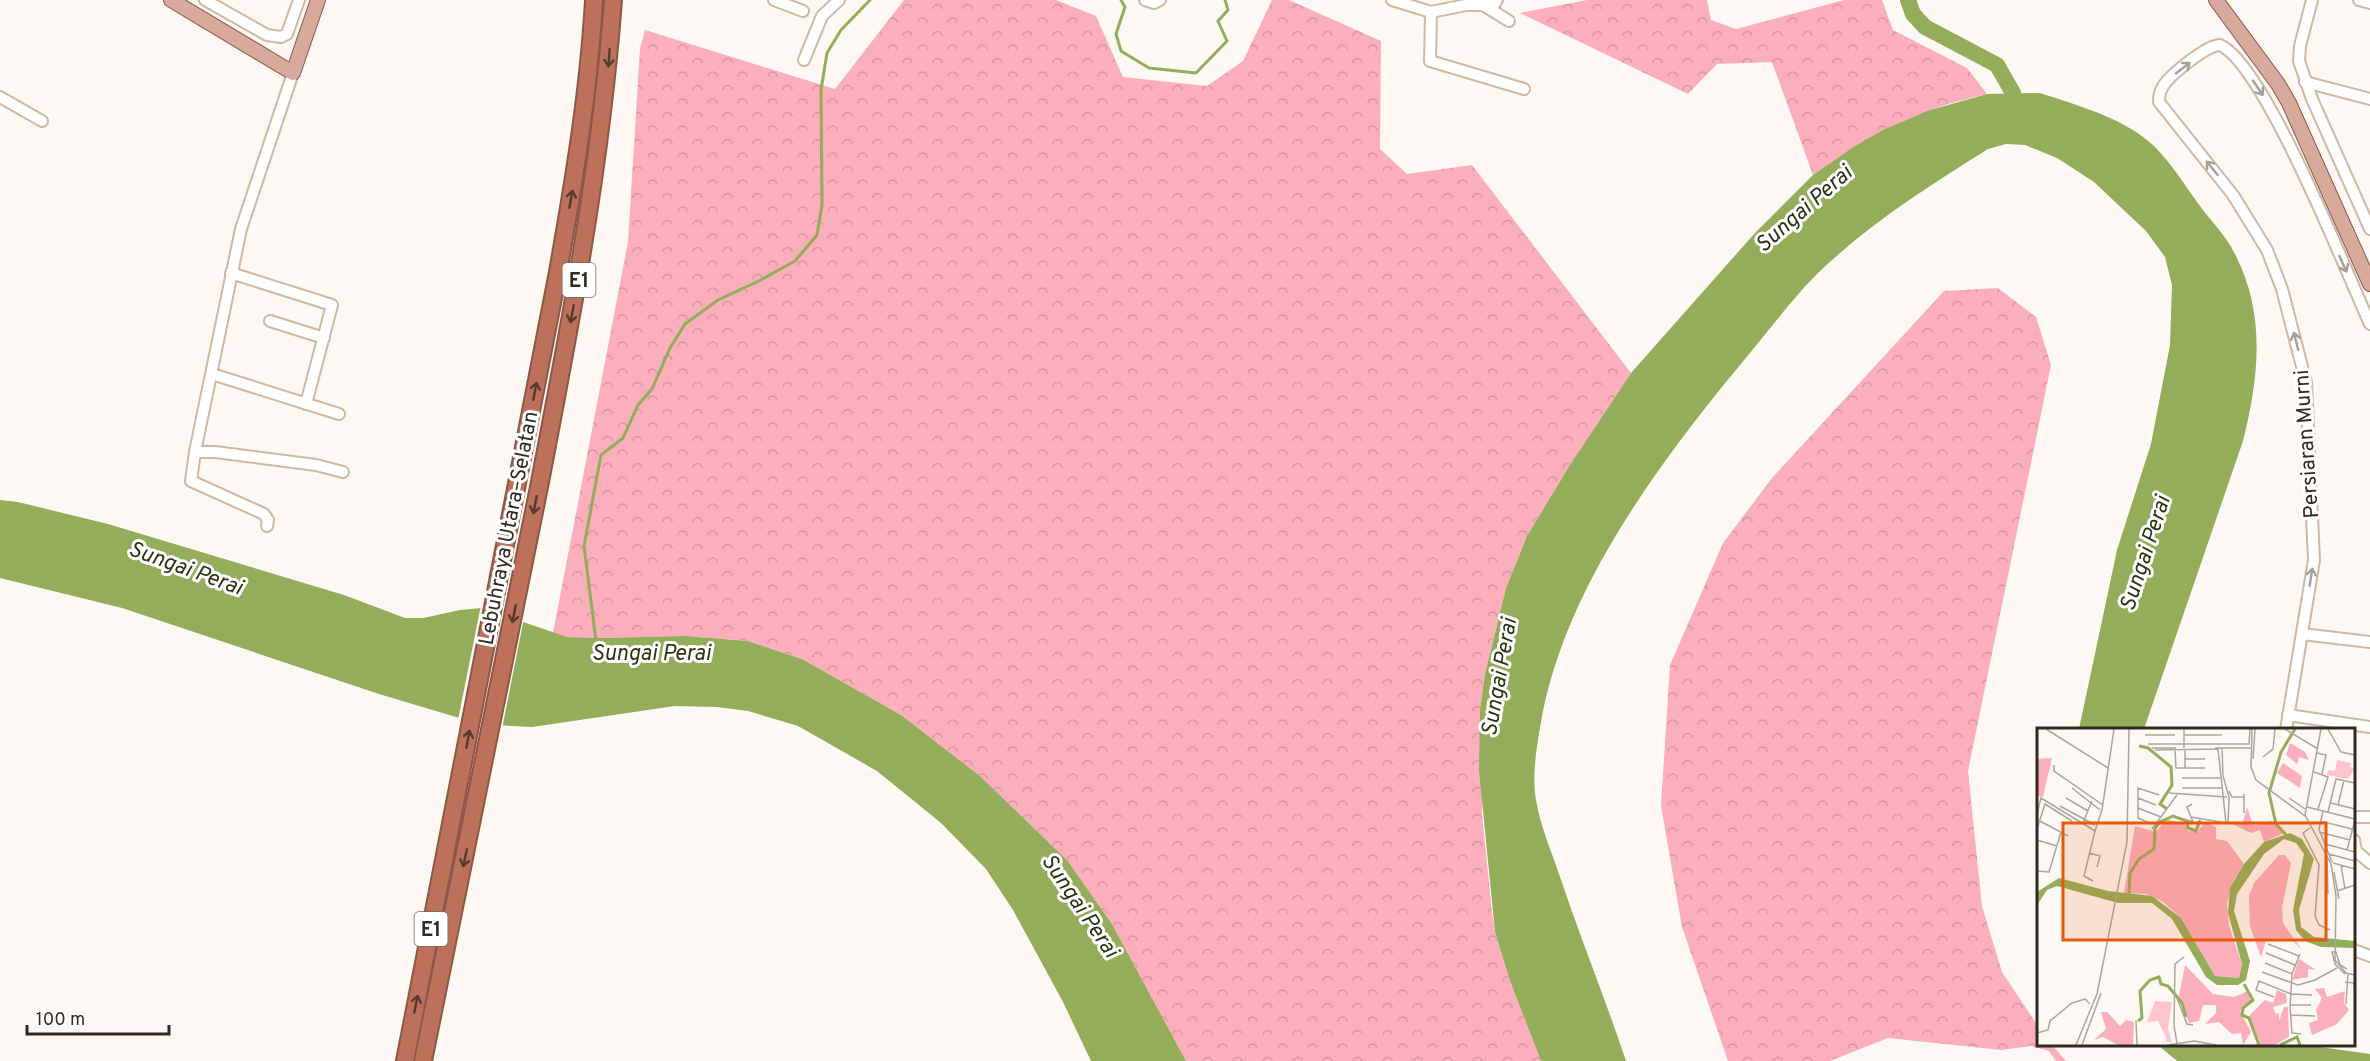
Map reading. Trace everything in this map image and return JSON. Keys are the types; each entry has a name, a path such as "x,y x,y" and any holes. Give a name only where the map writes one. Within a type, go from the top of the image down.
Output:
{"highway":[{"name":"Lebuhraya Utara–Selatan","path":"405,1061 574,180 590,58 594,0"},
{"name":"Lebuhraya Utara–Selatan","path":"423,1061 579,279 608,75 613,0"}],"main road":[{"path":"177,2 293,73 318,0"},
{"path":"2216,0 2278,84 2289,103 2370,284"}],"street":[{"path":"206,0 267,35 281,38 287,34 299,0"},
{"path":"774,0 803,11"},
{"path":"804,60 822,16 839,0"},
{"path":"1144,0 1154,3 1160,0"},
{"path":"1392,0 1431,12 1466,3 1494,5 1497,0"},
{"path":"2312,0 2300,46 2299,62 2305,82 2370,229"},
{"path":"2359,0 2370,3"},
{"path":"1482,3 1509,21"},
{"path":"1431,12 1430,62 1524,89"},
{"name":"Persiaran Murni","path":"2286,728 2314,560 2306,382 2282,289 2266,250 2234,195 2159,102 2160,91 2169,79 2210,47 2220,45 2231,52 2268,103 2370,324"},
{"path":"267,526 264,514 191,482 195,452 241,229 293,73"},
{"path":"2305,82 2370,99"},
{"path":"0,97 42,121"},
{"path":"2356,197 2370,200"},
{"path":"231,273 332,305 306,404"},
{"path":"270,321 324,338"},
{"path":"212,374 339,414"},
{"path":"195,452 215,452 316,465 343,472"},
{"path":"2302,634 2370,642"},
{"path":"2288,715 2370,727"},
{"path":"2355,845 2356,850 2370,863"},
{"path":"2355,950 2370,956"}],"green space":[{"path":"904,0 1056,0 1096,16 1123,77 1207,86 1243,61 1272,0 1289,0 1381,41 1380,149 1407,174 1472,165 1631,373 1568,468 1527,536 1506,588 1485,674 1482,814 1492,912 1495,932 1510,981 1541,1061 1186,1061 1112,924 1067,860 980,776 901,715 802,659 748,641 686,636 567,637 553,633 628,242 640,48 645,30 835,89"},
{"path":"1587,0 1707,0 1711,20 1736,29 1844,0 1882,0 1893,30 1967,68 1987,94 1939,107 1896,125 1813,175 1772,62 1717,64 1688,94 1520,13"},
{"path":"1998,288 2036,317 2051,365 1968,771 1982,906 2002,972 2037,1024 2037,1046 2053,1046 2066,1061 2056,1061 2049,1051 2031,1046 2001,1050 1888,1038 1830,1061 1728,1061 1682,927 1661,806 1670,665 1723,543 1772,478 1944,291"}],"water":[{"name":"Sungai Perai","path":"2040,93 2086,108 2130,128 2143,137 2173,168 2232,248 2252,300 2257,346 2256,370 2243,441 2144,728 2079,728 2117,550 2151,444 2170,345 2172,285 2165,257 2146,231 2094,182 2057,158 2025,145 2006,144 1988,149 1907,202 1849,245 1810,281 1686,433 1653,478 1594,574 1570,625 1552,676 1537,746 1535,791 1546,837 1626,1061 1541,1061 1510,981 1495,932 1479,770 1480,711 1485,674 1506,588 1527,536 1568,468 1631,373 1754,234 1813,175 1883,130 1927,111 1987,94"},
{"name":"Sungai Perai","path":"0,500 18,502 108,524 344,595 405,618 423,618 482,608 567,637 686,636 748,641 802,659 901,715 980,776 1067,860 1112,924 1186,1061 1091,1061 1063,1002 1013,910 986,869 941,823 877,771 798,726 748,711 717,707 675,706 532,727 496,725 456,717 379,694 122,608 0,578"},
{"path":"2159,1046 2313,1046 2370,1054 2370,1061 2177,1061"}],"pier":[{"path":"481,605 504,608 524,618 502,729 458,720"}],"waterway":[{"name":"Sungai Perai","path":"596,641 584,546 601,455 623,438 638,405 652,389 670,348 685,324 718,300 795,261 817,235 822,205 821,90 827,53 841,30 870,0"},
{"path":"1121,0 1125,7 1116,34 1121,51 1149,68 1196,73 1227,41 1218,21 1228,10 1225,0"},
{"path":"1908,0 1913,14 1925,27 1997,65 2013,93 2016,114"}]}
